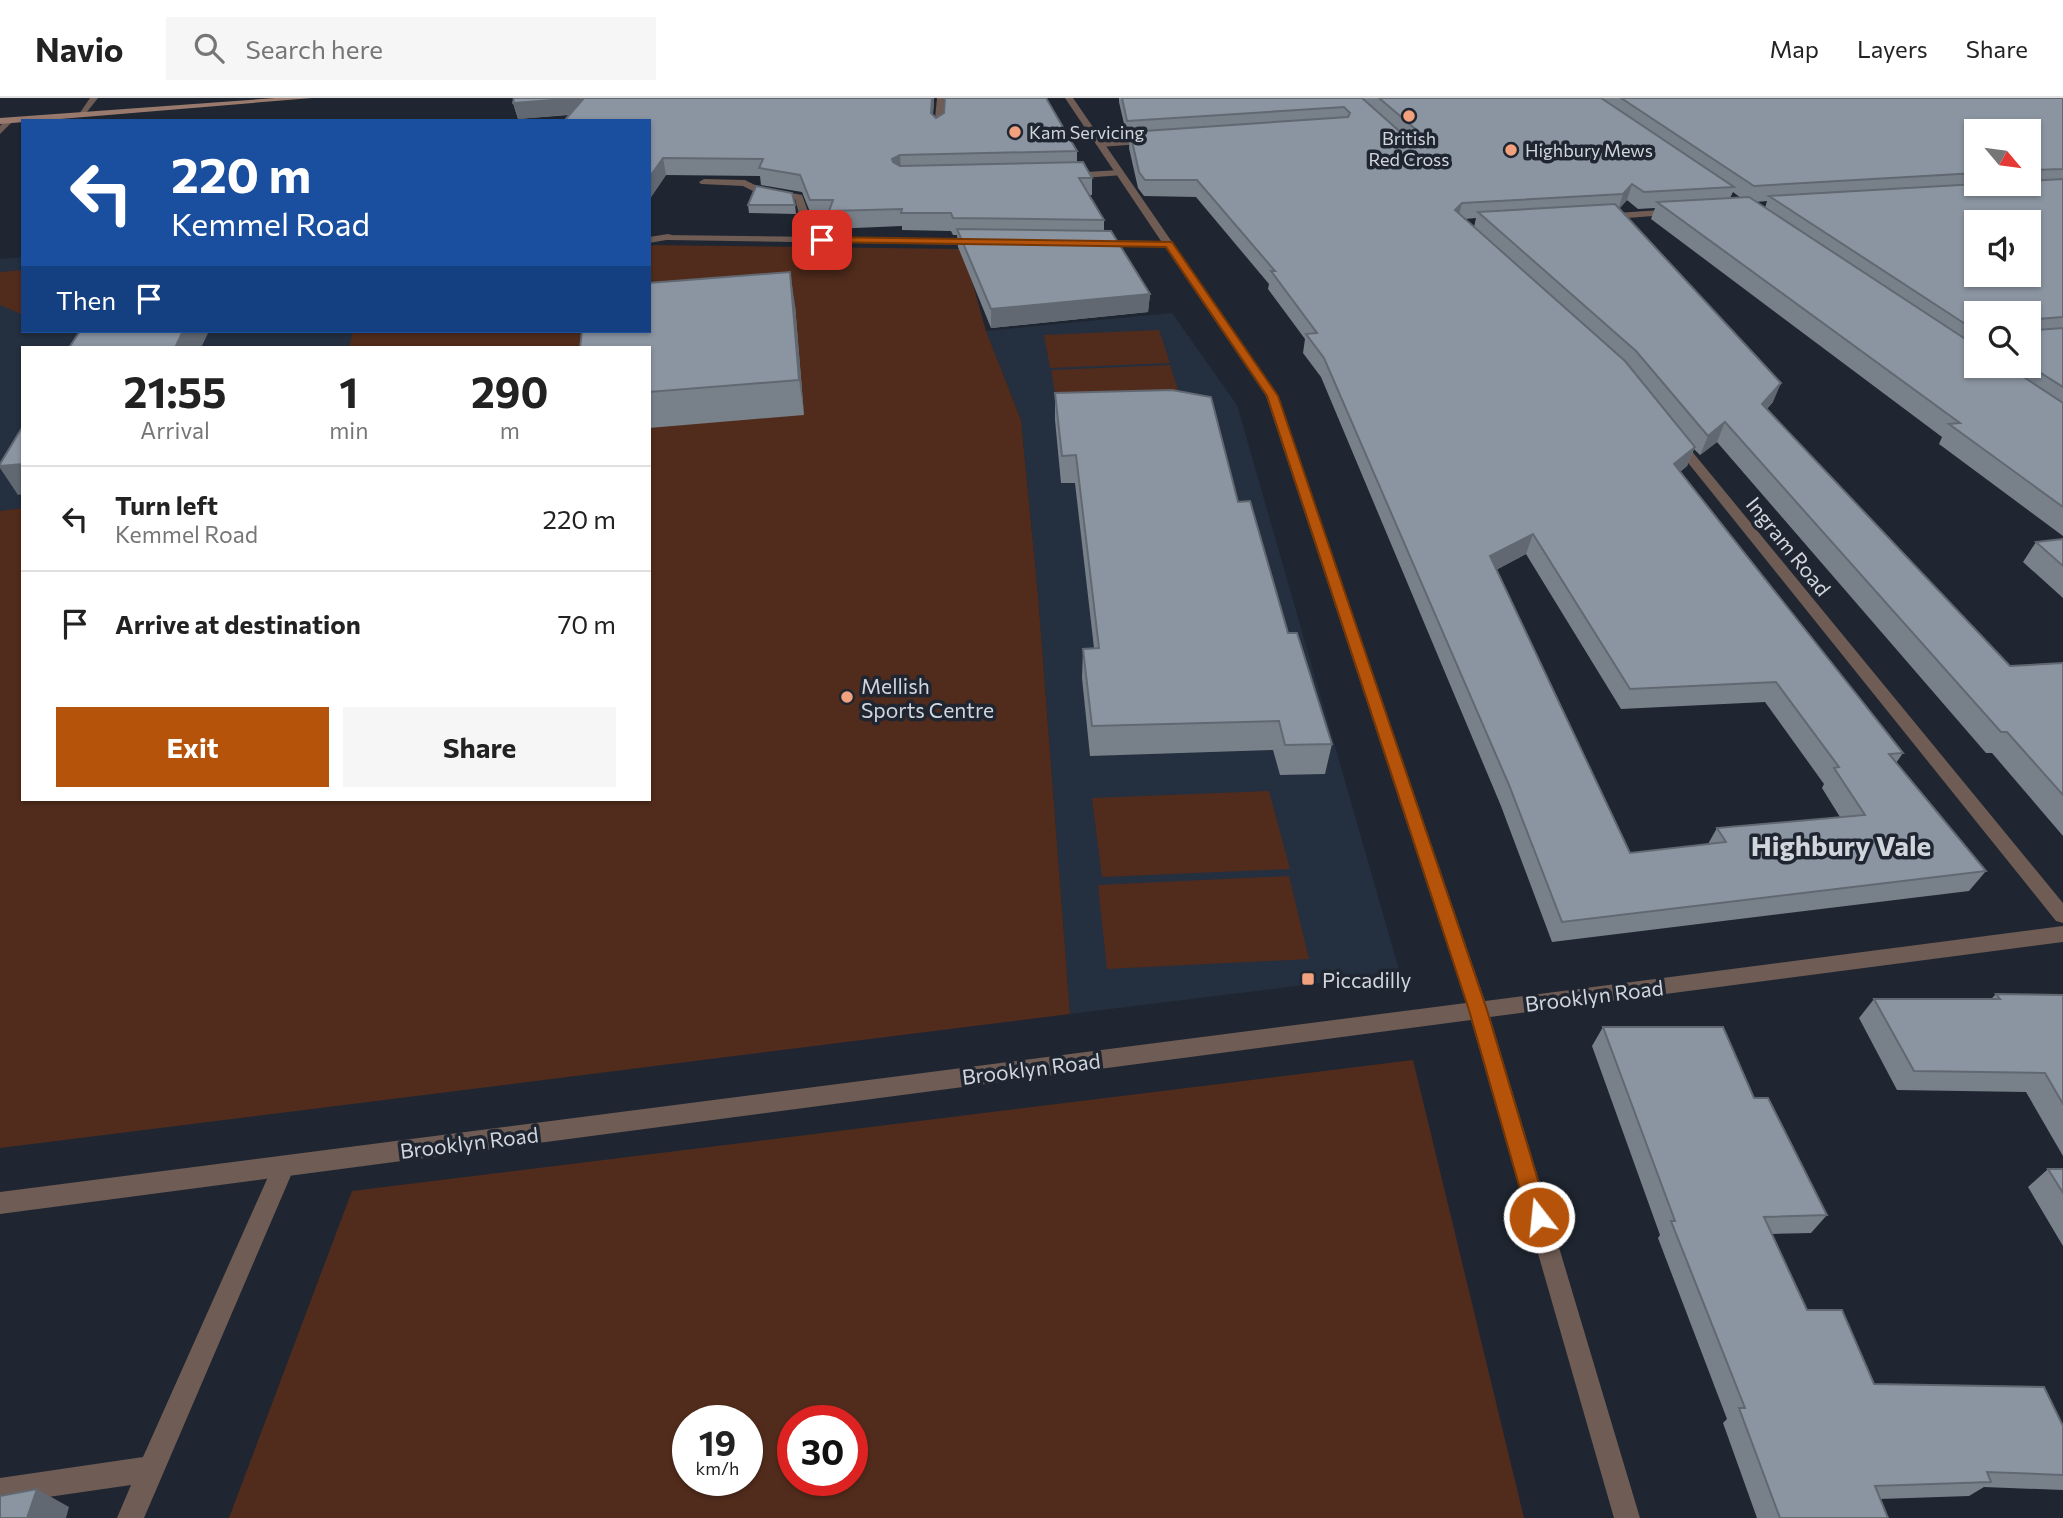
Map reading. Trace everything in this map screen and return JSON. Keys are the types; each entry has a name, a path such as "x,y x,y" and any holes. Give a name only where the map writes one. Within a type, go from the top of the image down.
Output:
{"main road":[{"path":"30,119 308,98"}],"street":[{"path":"80,115 94,98"},
{"path":"938,129 942,98"},
{"path":"1069,98 1272,396 1478,1010 1627,1518"},
{"path":"0,131 5,121"},
{"path":"1100,144 1165,140"},
{"path":"1051,176 1120,173"},
{"path":"704,182 746,183 756,189 799,197 804,214 801,239"},
{"path":"1593,217 1689,211"},
{"path":"651,238 996,242"},
{"path":"1081,243 1168,244"},
{"name":"Ingram Road","path":"1663,424 2063,916"},
{"name":"Brooklyn Road","path":"0,1203 2063,934"},
{"path":"130,1518 284,1166"},
{"path":"0,1491 152,1469"}],"shaded area":[{"name":"Mellish Sports Centre","path":"651,245 963,249 986,331 1021,420 1038,595 1070,1014 0,1148 0,511 21,508 21,801 651,801 651,346 349,346 353,333 651,333"},
{"path":"21,257 21,333 453,333 451,346 21,346 21,508 0,511 0,259"},
{"path":"21,270 21,314 0,305 0,272"},
{"path":"1172,313 1237,405 1400,973 1070,1014 1038,595 1021,420 986,331"},
{"path":"1159,330 1170,363 1050,368 1044,335"},
{"path":"1170,365 1181,399 1057,404 1051,370"},
{"path":"1269,791 1290,869 1102,877 1092,798"},
{"path":"1289,876 1309,959 1107,969 1098,885"},
{"path":"1413,1060 1524,1518 229,1518 352,1191"}],"building":[{"path":"514,98 580,98 513,103"},
{"path":"584,98 932,98 931,113 936,118 944,113 945,98 1046,98 1077,151 900,155 892,159 893,162 900,166 1083,162 1092,178 1079,178 1104,220 953,218 951,213 901,213 902,209 829,211 833,200 810,200 800,175 759,168 763,159 663,158 651,175 651,119 566,119"},
{"path":"1122,98 1362,98 1407,138 1396,140 1396,148 1426,146 1426,138 1379,98 1601,98 1734,187 1644,192 1632,184 1623,194 1462,203 1455,210 1625,361 1695,447 1674,464 1903,753 1889,754 1986,871 1562,922 1509,785 1324,358 1306,334 1317,333 1271,271 1275,271 1197,180 1145,180 1139,172 1130,132 1348,117 1350,113 1344,107 1127,121","holes":["1533,534 1630,689 1776,682 1839,767 1834,768 1865,815 1717,828 1726,842 1630,853 1490,556"]},
{"path":"1621,98 2063,98 2063,169 2041,170 2041,119 1964,119 1964,174 1754,186"},
{"path":"2063,179 2063,317 2041,319 2041,301 1964,301 1964,323 1769,196 1964,185 1964,196 2041,196 2041,180"},
{"path":"756,186 792,193 795,205 748,205"},
{"path":"1749,197 1964,338 1964,378 2025,378 2063,403 2063,507 1949,424 1960,423 1657,202"},
{"path":"1615,204 1781,383 1762,404 2010,666 2063,663 2063,795 2007,732 2001,732 1725,422 1708,436 1636,351 1478,212"},
{"path":"957,229 1111,231 1150,294 991,309"},
{"path":"790,272 799,380 651,392 651,346 580,346 582,333 651,333 651,283"},
{"path":"2063,328 2063,387 2041,373 2041,330"},
{"path":"79,333 182,333 176,346 70,346"},
{"path":"1172,390 1211,397 1238,502 1250,501 1288,633 1297,633 1332,744 1285,745 1279,721 1092,726 1083,649 1099,648 1076,455 1062,456 1055,393"},
{"path":"21,429 21,464 0,464"},
{"path":"2063,539 2063,566 2036,542"},
{"path":"1996,994 2063,995 2063,1104 2045,1073 1914,1071 1874,999 2000,999"},
{"path":"1603,1027 1723,1027 1754,1098 1768,1098 1827,1215 1764,1217 1807,1310 1842,1310 1874,1384 2044,1387 2063,1426 2063,1475 1987,1472 1991,1482 1875,1486 1888,1518 1780,1518 1739,1408 1745,1408 1671,1221 1675,1221"},
{"path":"2048,1169 2063,1169 2063,1193"},
{"path":"37,1489 27,1518 0,1518 0,1496"}],"place":[{"name":"British Red Cross","path":"1409,116"},
{"name":"Kam Servicing","path":"1015,132"},
{"name":"Highbury Mews","path":"1511,150"},
{"name":"Mellish Sports Centre","path":"847,697"},
{"name":"Piccadilly","path":"1308,979"}],"district":[{"name":"Highbury Vale","path":"1841,845"}],"route":[{"path":"822,240 1168,244 1272,396 1478,1010 1539,1217"}]}
